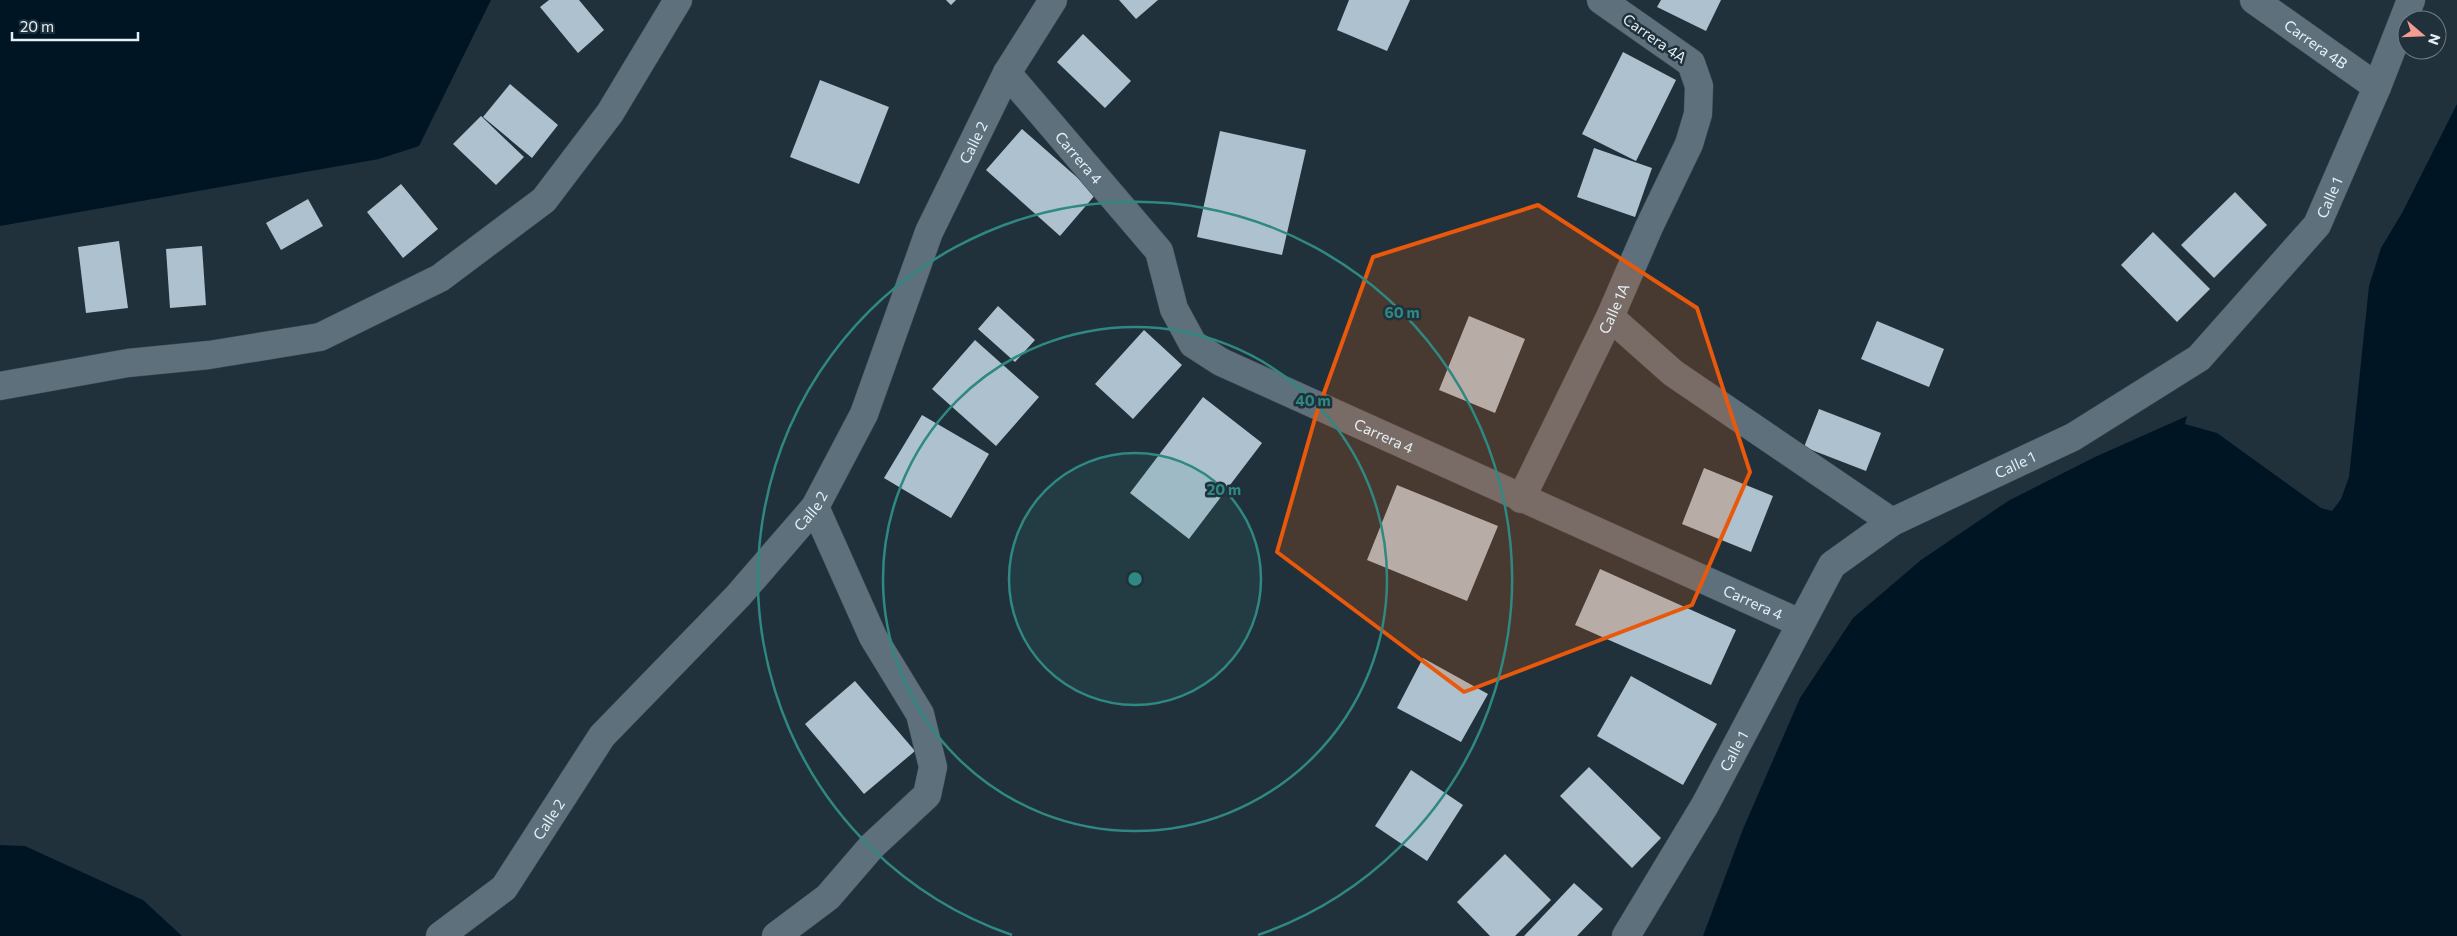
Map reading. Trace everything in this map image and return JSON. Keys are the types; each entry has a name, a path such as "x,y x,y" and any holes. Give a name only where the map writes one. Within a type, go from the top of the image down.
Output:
{"street":[{"path":"0,386 128,363 209,355 320,337 440,278 544,200 610,113 678,0"},
{"name":"Calle 2","path":"440,936 504,888 602,736 738,596 815,507 864,414 929,232 1007,73 1052,0"},
{"name":"Carrera 4A","path":"1601,0 1691,63 1698,86 1698,114"},
{"name":"Carrera 4B","path":"2254,0 2377,87"},
{"name":"Calle 1","path":"1626,936 1705,806 1832,565 1892,522 2073,437 2198,358 2317,225 2377,87 2411,0"},
{"name":"Carrera 4","path":"1007,73 1159,251 1174,310 1193,344 1221,362 1521,499 1800,623"},
{"name":"Calle 1A","path":"1521,499 1610,317 1649,227 1689,144 1698,114"},
{"path":"1610,317 1673,374 1892,522"},
{"path":"776,936 828,897 872,846 927,795 933,767 920,714 873,637 815,507"}],"highlighted area":[{"path":"1538,205 1697,308 1750,472 1692,605 1464,692 1277,552 1316,415 1373,257"}],"water":[{"path":"0,0 491,0 419,146 379,159 0,226"},
{"path":"2457,104 2457,936 1703,936 1743,829 1800,698 1853,618 1921,560 2008,501 2095,457 2187,416 2185,424 2217,433 2321,508 2332,511 2341,499 2349,477 2369,286 2381,248 2402,213"},
{"path":"0,845 25,846 143,900 182,936 0,936"}],"building":[{"path":"549,0 579,0 604,30 578,53 540,7"},
{"path":"946,0 956,0 951,5"},
{"path":"1119,0 1158,0 1136,19"},
{"path":"1349,0 1410,0 1387,51 1337,30"},
{"path":"1661,0 1721,0 1706,31 1657,7"},
{"path":"1083,34 1131,81 1105,108 1057,62"},
{"path":"1623,52 1676,80 1636,161 1582,134"},
{"path":"820,80 889,107 859,184 790,157"},
{"path":"510,84 558,125 532,158 483,117"},
{"path":"481,116 524,157 496,185 453,144"},
{"path":"1022,129 1096,194 1060,236 986,170"},
{"path":"1220,131 1306,150 1282,255 1197,237"},
{"path":"1594,148 1652,168 1635,217 1577,197"},
{"path":"401,184 438,229 403,258 367,212"},
{"path":"2235,192 2267,225 2214,278 2181,245"},
{"path":"308,199 323,226 281,250 266,223"},
{"path":"2153,232 2210,289 2177,322 2121,265"},
{"path":"119,241 128,308 86,313 78,247"},
{"path":"202,246 206,305 170,308 166,249"},
{"path":"998,306 1035,340 1015,362 978,329"},
{"path":"1469,316 1525,339 1495,413 1439,390"},
{"path":"1877,321 1944,349 1929,387 1861,359"},
{"path":"1144,330 1182,365 1133,419 1095,384"},
{"path":"975,340 1039,397 996,446 932,389"},
{"path":"1203,397 1262,443 1189,539 1130,493"},
{"path":"1819,409 1881,433 1866,471 1804,447"},
{"path":"922,415 989,454 951,518 884,478"},
{"path":"1704,468 1773,496 1751,552 1682,524"},
{"path":"1397,485 1498,526 1467,601 1367,560"},
{"path":"1600,569 1736,630 1711,685 1575,625"},
{"path":"1423,658 1488,694 1461,742 1397,708"},
{"path":"1631,676 1717,724 1683,785 1597,736"},
{"path":"855,681 915,751 864,794 805,724"},
{"path":"1589,767 1661,838 1632,868 1560,796"},
{"path":"1411,770 1463,805 1427,861 1375,826"},
{"path":"1505,854 1551,900 1515,936 1490,936 1457,902"},
{"path":"1574,883 1603,909 1577,936 1524,936"}]}
